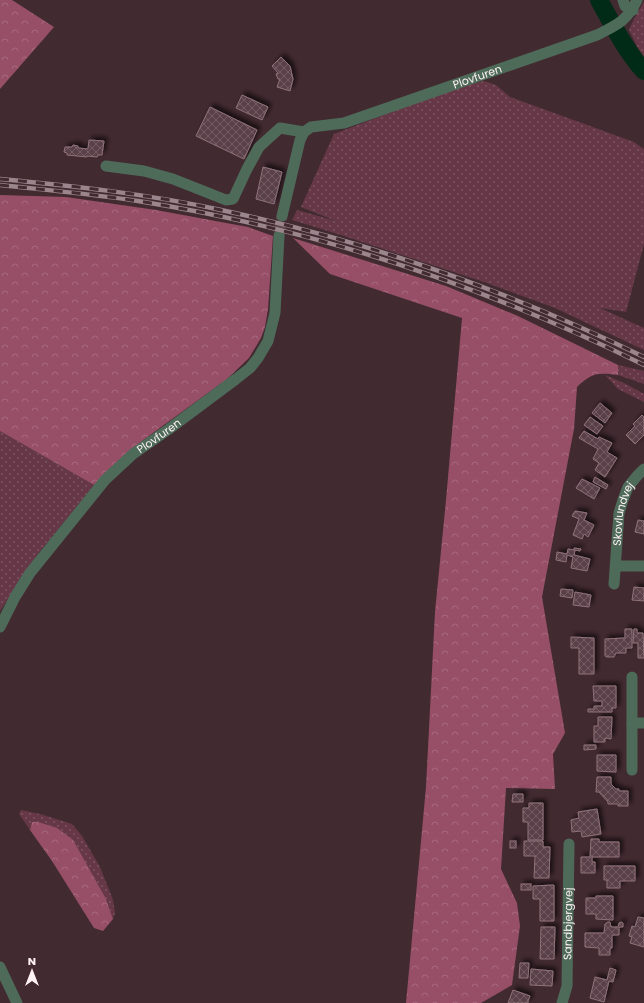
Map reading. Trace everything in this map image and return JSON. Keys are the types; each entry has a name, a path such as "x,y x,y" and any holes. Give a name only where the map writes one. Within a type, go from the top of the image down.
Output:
{"street":[{"path":"623,0 625,6 635,5"},
{"name":"Plovfuren","path":"106,166 144,171 173,179 226,200 233,199 259,147 280,128 304,132 311,127 344,123 603,32 623,21 635,5"},
{"path":"282,216 300,140 304,132"},
{"name":"Plovfuren","path":"0,627 15,597 30,573 105,480 133,454 230,384 250,368 258,358 268,341 274,313 279,236"},
{"name":"Skovlundvej","path":"614,584 619,513 628,487 636,476 644,469"},
{"path":"616,566 644,566"},
{"path":"632,677 632,770"},
{"path":"632,723 644,723"},
{"name":"Sandbjergvej","path":"562,1003 567,986 569,844"},
{"path":"0,967 17,1003"}],"shaded area":[{"path":"644,1 644,58 629,30"},
{"path":"484,81 496,85 510,97 634,142 644,149 644,244 626,312 600,308 644,328 644,350 555,308 484,282 292,220 297,210 336,221 301,207 334,134 457,87"},
{"path":"618,365 644,371 644,384 618,375"},
{"path":"605,375 644,394 644,402 618,389"},
{"path":"0,431 94,485 38,554 0,611"},
{"path":"21,810 72,824 82,836 100,867 113,900 115,913 113,919 106,899 32,822 30,830 19,814"}],"green space":[{"path":"0,0 12,0 54,27 0,89"},
{"path":"0,195 66,197 156,210 248,227 273,236 268,309 265,327 261,338 249,358 227,379 142,441 94,485 0,431"},
{"path":"293,238 446,286 518,316 618,365 618,375 600,374 591,376 577,387 574,429 542,597 565,733 553,754 555,789 506,788 501,869 517,903 520,926 512,985 481,1003 406,1003 426,787 435,612 462,318 330,274"},
{"path":"32,822 38,822 57,828 73,840 106,899 113,919 103,931 94,928 52,861 30,830"}],"building":[{"path":"281,57 290,66 293,79 290,91 277,87 280,79 278,79 276,74 278,73 272,66"},
{"path":"242,95 268,107 262,120 236,108"},
{"path":"210,107 257,130 244,159 196,136"},
{"path":"89,140 104,141 102,155 98,155 97,157 87,157 67,155 67,153 64,152 65,147 72,147 73,145 78,146 78,148 88,149"},
{"path":"263,167 282,172 274,204 256,199"},
{"path":"600,403 612,413 605,423 592,413"},
{"path":"642,415 644,417 644,435 635,444 626,435 635,426 633,424"},
{"path":"590,417 603,426 597,434 584,425"},
{"path":"584,431 598,439 599,437 612,443 607,452 617,458 605,477 595,470 599,463 593,459 598,449 579,438"},
{"path":"595,477 608,485 606,489 593,482"},
{"path":"582,479 600,488 594,499 576,488"},
{"path":"575,511 587,513 584,520 594,525 588,537 584,534 582,539 573,535 579,519 572,516"},
{"path":"638,520 644,521 644,534 635,532"},
{"path":"574,548 581,549 580,551 575,550 574,555 590,559 587,571 571,568 573,557 567,555 566,562 556,560 557,552 567,554 568,549 574,550"},
{"path":"634,587 644,588 644,601 632,600"},
{"path":"561,589 573,590 572,598 560,596"},
{"path":"575,592 591,595 589,607 573,605"},
{"path":"625,629 632,629 632,648 626,648 626,653 616,653 614,657 605,656 605,639 625,638"},
{"path":"634,629 637,629 637,633 643,633 644,658 638,658 638,643 633,643"},
{"path":"571,637 594,638 594,674 579,674 579,648 571,648"},
{"path":"593,686 616,686 616,708 612,708 612,712 588,712 588,709 594,709 594,706 602,706 602,701 594,701"},
{"path":"598,717 612,717 611,739 605,738 605,742 594,742 594,726 598,726"},
{"path":"584,745 596,745 596,749 584,750"},
{"path":"597,755 616,755 616,772 597,771"},
{"path":"597,777 611,777 611,784 616,789 619,789 619,791 628,791 628,806 608,804 599,792 596,792"},
{"path":"513,794 523,794 523,802 512,802"},
{"path":"529,803 543,803 543,840 528,840 528,822 523,822 523,808 529,808"},
{"path":"597,809 601,834 582,837 581,831 572,832 571,820 579,818 578,812"},
{"path":"591,839 599,839 599,842 619,842 619,857 592,857 592,862 595,862 595,873 581,873 581,857 590,857"},
{"path":"510,841 516,841 516,848 510,848"},
{"path":"524,841 543,841 543,847 550,847 549,878 534,878 535,856 524,856"},
{"path":"604,866 635,866 635,881 620,881 620,888 607,888 607,880 604,880"},
{"path":"521,884 531,884 531,890 521,890"},
{"path":"554,885 554,921 540,921 540,899 533,899 533,886"},
{"path":"596,896 613,896 613,920 596,919 596,914 586,914 586,898 596,898"},
{"path":"638,917 644,918 644,947 630,943 632,937 629,936 632,926 635,927"},
{"path":"610,922 611,927 618,927 619,923 621,922 623,923 623,927 619,927 619,935 612,935 612,948 610,948 610,955 599,955 599,948 585,947 585,933 604,933 605,924"},
{"path":"541,927 555,927 554,959 540,959"},
{"path":"520,963 529,963 528,978 519,978"},
{"path":"610,968 616,970 613,982 609,981 604,1002 590,998 595,977 607,980"},
{"path":"531,969 553,971 552,986 530,985"},
{"path":"513,990 530,996 528,1003 508,1003"}],"waterway":[{"path":"599,0 625,46 644,71"}],"tunnel":[{"path":"279,236 282,216"}],"railway":[{"path":"0,179 166,199 221,210 330,237 437,270 490,290 593,333 644,357"},
{"path":"0,185 138,201 269,227 333,244 397,264 522,310 584,336 644,365"}]}
